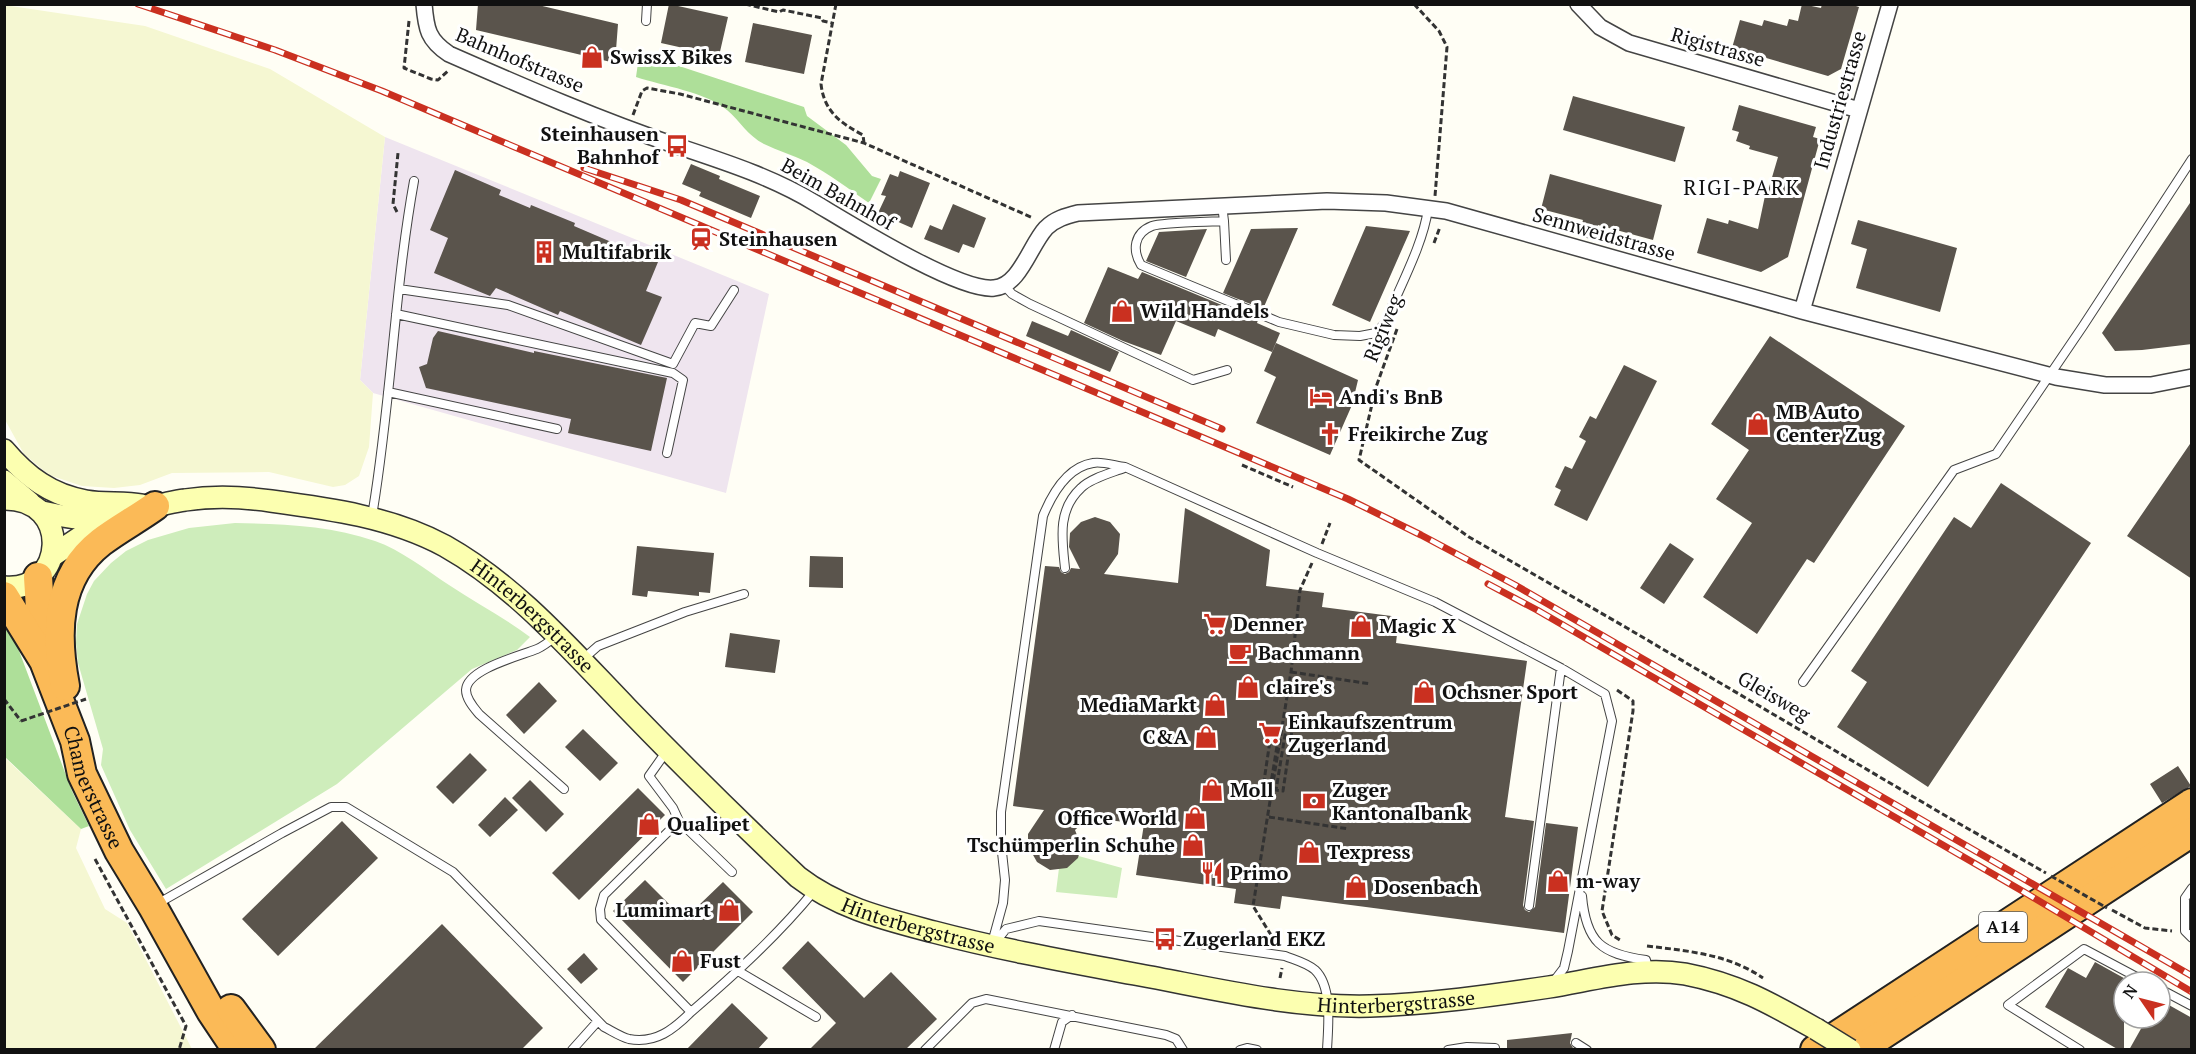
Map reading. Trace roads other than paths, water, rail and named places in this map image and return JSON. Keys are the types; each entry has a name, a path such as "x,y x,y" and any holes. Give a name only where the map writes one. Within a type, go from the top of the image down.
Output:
{"highway":[{"path":"75,741 60,660 62,599 71,577 84,559 101,543 155,506"},
{"name":"Chamerstrasse","path":"44,661 45,566"},
{"name":"Chamerstrasse","path":"4,596 44,661 75,741 82,774 119,851 153,907 210,1011 237,1050"},
{"name":"A14","path":"1815,1039 2192,803"},
{"name":"A14","path":"1859,1050 2192,832"},
{"name":"Chamerstrasse","path":"153,907 261,1050"}],"street":[{"name":"Bahnhofstrasse","path":"424,4 427,29 432,39 449,54 628,128"},
{"name":"Rigistrasse","path":"1578,4 1599,27 1629,43 1858,110"},
{"name":"Industriestrasse","path":"1802,311 1890,4"},
{"name":"Beim Bahnhof","path":"628,128 720,159 779,183 857,229 948,275 987,289 1004,285"},
{"name":"Sennweidstrasse","path":"1004,285 1020,269 1034,243 1046,228 1060,218 1078,213 1327,201 1386,203 1436,210 1802,311 2049,375 2105,385 2151,385 2192,377"},
{"path":"4,450 22,471 43,487 59,494 87,501 155,506"},
{"path":"4,481 49,522 53,533 45,566"},
{"name":"Hinterbergstrasse","path":"4,499 16,498 36,508 82,519 109,518 186,500 234,498 267,500 372,517 420,535 464,558 523,603 667,750 790,869 815,890 843,905 886,920 991,948 1269,998 1329,1005 1369,1006 1439,1002 1549,987 1605,976 1648,972 1686,974 1753,994 1815,1039 1850,1050"},
{"name":"Hinterbergstrasse","path":"4,586 19,586 109,518"}],"lane":[{"path":"646,21 647,4"},
{"path":"1803,682 1954,470 1996,454 2192,159"},
{"path":"372,517 381,464 405,230 414,181"},
{"path":"1222,205 1226,260"},
{"path":"1224,221 1153,226 1141,234 1136,241 1135,254 1141,265 1279,322 1334,335 1360,336 1376,333 1385,322 1426,221 1436,210"},
{"path":"1004,285 1012,294 1030,304 1193,380 1227,370"},
{"path":"399,289 508,305 673,364 694,323 711,326 734,290"},
{"path":"396,314 674,373 683,380 667,453"},
{"path":"388,392 557,429"},
{"path":"991,948 1003,903 1005,880 1001,843 1001,812 1043,516 1051,497 1068,476 1094,462 1125,467 1317,553 1435,602 1561,668 1605,694 1612,721 1581,890 1564,968 1549,987"},
{"path":"1065,568 1061,527 1067,506 1081,486 1125,467"},
{"path":"1032,590 1036,580 1044,576"},
{"path":"581,661 598,645 685,612 744,594"},
{"path":"556,636 540,648 481,670 468,683 466,691 470,703 479,714 564,789"},
{"path":"1529,906 1561,668"},
{"path":"667,750 649,776 674,808 679,821 732,872"},
{"path":"153,907 311,817 331,807 346,807 453,872 604,1027 629,1039 655,1039 674,1029 738,970 789,921 815,890"},
{"path":"679,821 604,895 600,909 601,920 691,1012"},
{"path":"2192,888 2185,898 2185,931 2192,938"},
{"path":"1581,890 1583,913 1589,930 1597,941 1605,950 1616,955 1646,960 1648,972"},
{"path":"991,948 1006,929 1039,921 1285,956 1299,961 1315,970 1319,975 1329,1005 1328,1050"},
{"path":"2080,1050 2008,1005 2084,949 2123,970"},
{"path":"738,970 816,1017"},
{"path":"2172,995 2192,1006"},
{"path":"925,1050 972,1004 981,999 1171,1036 1179,1042 1183,1050"},
{"path":"1054,1050 1062,1022 1071,1015"},
{"path":"572,1050 598,1021"},
{"path":"1576,1043 1587,1050"},
{"path":"1448,1050 1467,1047 1495,1048"},
{"path":"1240,1050 1247,1048 1257,1050"}],"railway":[{"path":"138,4 275,50 382,91 1348,499 1515,585 2192,976"},
{"path":"584,168 681,200 1222,429"},
{"path":"1488,584 1537,610 2024,892 2192,992"}],"place":[{"name":"SwissX Bikes","path":"592,57"},
{"name":"Steinhausen Bahnhof","path":"677,146"},
{"name":"Steinhausen","path":"701,239"},
{"name":"Multifabrik","path":"544,252"},
{"name":"Wild Handels","path":"1122,311"},
{"name":"Andi's BnB","path":"1321,397"},
{"name":"MB Auto Center Zug","path":"1758,424"},
{"name":"Freikirche Zug","path":"1330,434"},
{"name":"Denner","path":"1215,624"},
{"name":"Magic X","path":"1361,626"},
{"name":"Bachmann","path":"1240,653"},
{"name":"claire's","path":"1248,687"},
{"name":"Ochsner Sport","path":"1424,692"},
{"name":"MediaMarkt","path":"1215,705"},
{"name":"Einkaufszentrum Zugerland","path":"1270,733"},
{"name":"C&A","path":"1206,737"},
{"name":"Moll","path":"1212,790"},
{"name":"Zuger Kantonalbank","path":"1314,801"},
{"name":"Office World","path":"1195,818"},
{"name":"Qualipet","path":"649,824"},
{"name":"Tschümperlin Schuhe","path":"1193,845"},
{"name":"Texpress","path":"1309,852"},
{"name":"Primo","path":"1212,873"},
{"name":"m-way","path":"1558,881"},
{"name":"Dosenbach","path":"1356,887"},
{"name":"Lumimart","path":"729,910"},
{"name":"Zugerland EKZ","path":"1165,939"},
{"name":"Fust","path":"682,961"}],"district":[{"name":"RIGI-PARK","path":"1742,188"}]}
